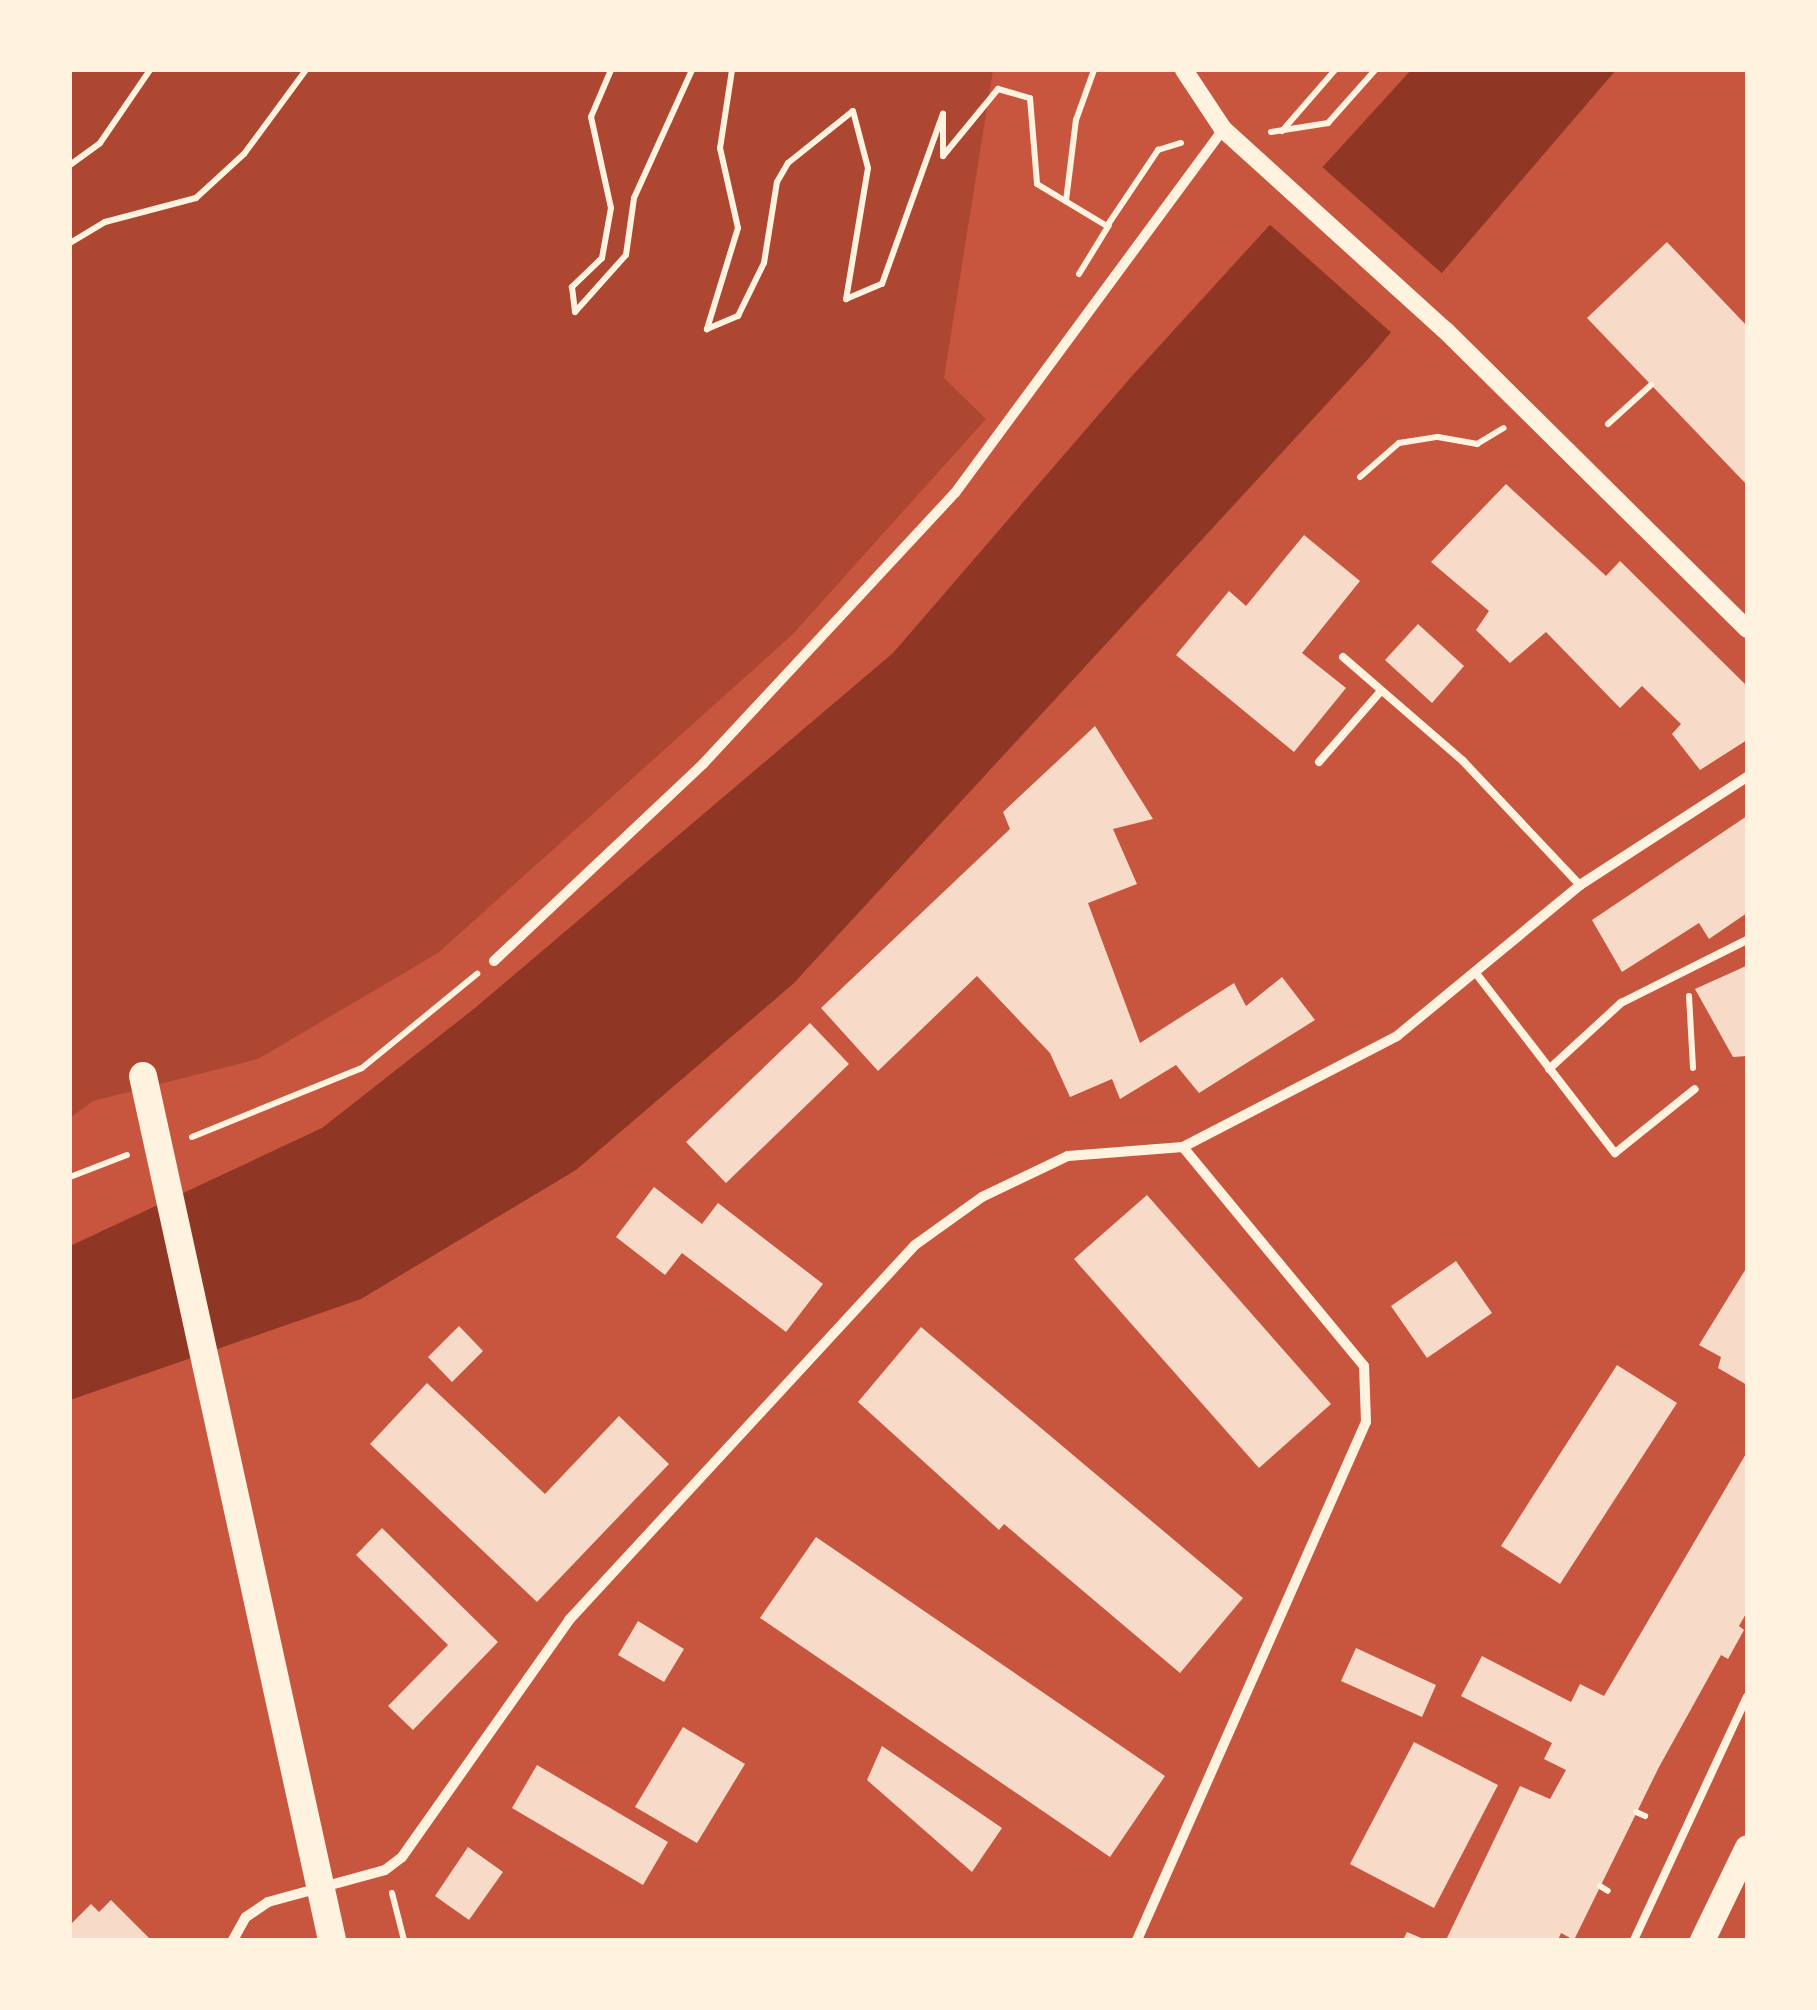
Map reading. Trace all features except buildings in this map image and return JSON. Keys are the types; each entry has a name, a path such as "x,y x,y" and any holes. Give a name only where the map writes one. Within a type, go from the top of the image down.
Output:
{"highway":[{"path":"144,1076 332,1940"}],"main road":[{"path":"1702,1940 1747,1847"}],"street":[{"path":"1184,70 1222,128 1445,330 1747,628"},
{"path":"494,960 703,764 955,493 1222,128"},
{"path":"233,1940 246,1917 268,1902 386,1870 402,1857 569,1620 915,1245 982,1197 1068,1156 1182,1147 1398,1036 1580,885 1747,777"},
{"path":"1137,1940 1366,1422 1364,1366 1182,1147"}],"lane":[{"path":"1343,657 1463,761 1580,885"},
{"path":"1319,762 1380,692"},
{"path":"1550,1069 1620,1003 1687,965 1747,940"},
{"path":"1474,972 1615,1153 1695,1089"},
{"path":"1634,1940 1747,1697"}],"path":[{"path":"70,165 100,143 150,70"},
{"path":"70,243 105,222 196,198 244,154 306,70"},
{"path":"611,70 591,117 611,208 602,258 572,287 575,312 626,254 634,198 692,70"},
{"path":"732,70 720,148 738,228 708,329 738,316 764,264 777,182 788,163 853,111 868,168 846,299 882,284 943,114 943,156 998,89 1030,98 1037,184 1107,226"},
{"path":"1066,202 1076,120 1094,70"},
{"path":"1335,70 1281,132 1328,123 1375,70"},
{"path":"1608,424 1651,385"},
{"path":"1360,477 1399,443 1438,438 1478,444 1505,428"},
{"path":"188,1138 362,1068 494,960"},
{"path":"1687,965 1695,1089"},
{"path":"70,1177 134,1153"},
{"path":"1636,1812 1646,1816"},
{"path":"386,1870 404,1940"}],"shaded area":[{"path":"70,70 993,70 944,378 986,419 792,635 438,953 258,1059 93,1101 70,1118"},
{"path":"1411,70 1616,70 1369,358 793,984 576,1170 361,1299 70,1400 70,1246 322,1128 475,1008 893,653 1132,376"}],"pier":[{"path":"1320,165 1446,277 1395,336 1267,222"}]}
